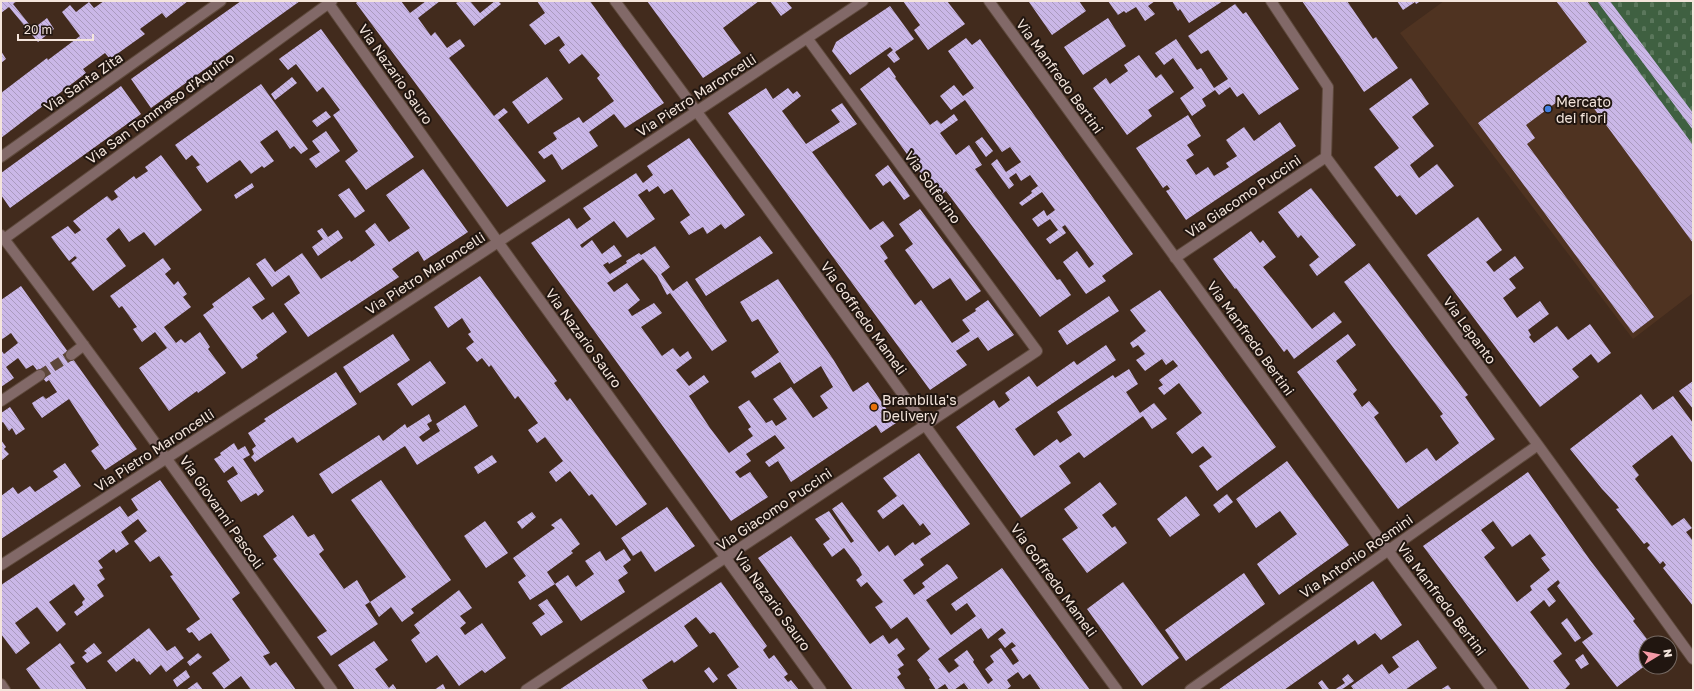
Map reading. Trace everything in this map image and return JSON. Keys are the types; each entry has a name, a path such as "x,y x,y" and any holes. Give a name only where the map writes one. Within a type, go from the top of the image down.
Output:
{"street":[{"name":"Via Santa Zita","path":"1,157 220,1"},
{"name":"Via Goffredo Mameli","path":"615,1 697,111 924,426 1117,690"},
{"name":"Via Pietro Maroncelli","path":"1,564 167,459 863,1"},
{"name":"Via Manfredo Bertini","path":"989,1 1388,551 1492,690"},
{"path":"1271,1 1328,87 1326,158"},
{"name":"Via San Tommaso d'Aquino","path":"2,237 329,2"},
{"name":"Via Nazario Sauro","path":"329,2 498,242 821,690"},
{"name":"Via Solferino","path":"807,38 1037,352"},
{"name":"Via Giacomo Puccini","path":"1175,258 1326,158"},
{"name":"Via Lepanto","path":"1326,158 1538,445 1693,659"},
{"name":"Via Giovanni Pascoli","path":"2,237 84,345 332,690"},
{"path":"70,355 84,345"},
{"name":"Via Giacomo Puccini","path":"526,690 1037,352"},
{"path":"1,401 40,375"},
{"name":"Via Antonio Rosmini","path":"1190,690 1538,445"},
{"path":"1,684 6,690"}],"shaded area":[{"name":"Mercato dei fiori","path":"1444,1 1559,1 1693,184 1693,293 1633,339 1400,33"}],"green space":[{"path":"1588,1 1693,1 1693,156"}],"building":[{"path":"1,1 17,1 13,4 33,29 47,18 54,29 38,42 9,7 1,13"},
{"path":"104,1 188,1 166,18 162,13 144,26 140,29 145,34 110,59 105,53 83,69 86,73 1,138 1,93 47,58 48,60 80,36 62,12 70,5 76,12 89,2 94,8"},
{"path":"241,1 300,1 151,108 131,79"},
{"path":"358,1 401,1 410,13 426,1 440,1 418,18 431,36 435,32 447,48 460,39 465,46 449,58 494,116 504,108 508,112 498,120 546,181 507,207 356,3"},
{"path":"460,1 470,1 480,13 495,1 498,1 501,4 474,26 456,3"},
{"path":"537,1 590,1 664,103 625,128 614,114 589,132 598,146 562,170 552,154 544,159 538,152 557,139 553,133 579,117 583,123 614,101 597,78 600,75 582,54 569,64 559,50 565,45 559,36 545,45 529,25 545,13"},
{"path":"647,1 759,1 723,28 741,53 703,78"},
{"path":"770,1 786,1 792,8 781,16"},
{"path":"903,1 947,1 965,24 928,50 914,30 920,25"},
{"path":"1079,1 1086,11 1052,35 1029,2"},
{"path":"1108,1 1155,1 1148,6 1155,14 1145,21 1136,7 1126,13 1124,11 1118,15"},
{"path":"1172,1 1223,1 1189,23 1180,9 1178,11"},
{"path":"1302,1 1347,1 1373,39 1376,37 1398,68 1364,92"},
{"path":"1397,1 1421,1 1416,4 1415,2 1403,10"},
{"path":"1556,1 1587,1 1693,145 1693,243 1587,99 1575,108 1565,96 1526,125 1535,138 1527,144 1654,317 1633,333 1478,123 1587,42"},
{"path":"1597,1 1610,1 1693,113 1693,130"},
{"path":"1235,4 1243,14 1246,12 1299,89 1259,115 1243,93 1237,97 1230,87 1219,95 1215,90 1202,99 1206,106 1192,116 1180,98 1194,88 1173,58 1164,65 1155,53 1176,39 1197,70 1201,68 1214,88 1228,79 1208,50 1201,54 1188,36"},
{"path":"890,6 914,39 895,52 900,59 894,63 887,55 893,50 890,47 850,75 832,51 836,42"},
{"path":"1108,18 1126,46 1083,75 1064,47"},
{"path":"321,29 414,157 366,190 345,161 358,151 333,115 340,110 323,87 317,92 296,64 288,70 279,59"},
{"path":"966,38 972,45 980,39 1133,254 1102,276 1106,281 1086,294 1063,262 1077,251 1089,268 1094,264 1065,225 1062,227 1066,233 1050,244 1046,239 1058,230 1050,219 1038,227 1032,219 1044,210 1047,216 1055,210 1042,192 1022,206 1019,203 1032,193 1031,191 1038,186 1030,175 1021,181 1016,173 1009,178 1014,185 1009,189 991,164 997,159 1006,172 1021,162 1010,147 1002,152 965,100 951,110 940,96 954,85 963,96 974,88 948,51"},
{"path":"1,51 6,59 1,63"},
{"path":"1139,55 1156,78 1161,74 1174,92 1148,110 1152,116 1127,135 1093,88 1106,78 1110,84 1128,71 1124,65"},
{"path":"889,67 896,77 895,78 930,125 937,120 941,124 954,114 958,120 940,133 956,155 969,145 982,165 975,169 1057,280 1060,279 1071,295 1040,317 946,191 938,197 860,89"},
{"path":"292,77 297,83 275,100 271,94"},
{"path":"547,77 563,99 528,124 512,102"},
{"path":"1411,78 1429,104 1412,117 1434,146 1410,165 1419,178 1437,164 1454,186 1416,215 1400,195 1397,197 1374,167 1399,148 1369,109"},
{"path":"261,84 308,149 301,154 294,146 290,149 277,130 260,142 274,161 264,168 262,166 251,174 240,160 207,183 196,167 200,165 192,155 186,160 175,145"},
{"path":"121,86 141,114 10,208 1,195 1,173"},
{"path":"766,88 773,99 788,88 793,94 797,91 801,96 782,111 806,144 840,122 831,110 842,103 857,124 812,152 870,230 883,221 890,230 894,236 880,246 888,258 884,261 915,305 921,300 952,343 970,331 962,320 976,311 975,309 988,300 1014,335 988,351 978,337 956,351 967,365 930,390 728,113"},
{"path":"326,111 331,117 317,127 312,121"},
{"path":"1188,115 1201,136 1187,145 1194,155 1186,160 1196,175 1208,167 1214,176 1229,167 1226,163 1237,156 1226,140 1244,127 1254,141 1280,122 1296,146 1186,220 1166,191 1170,189 1167,185 1163,188 1136,148"},
{"path":"326,131 340,151 316,168 309,159 320,152 312,141"},
{"path":"982,137 993,151 986,157 975,142"},
{"path":"689,138 745,215 725,229 721,224 707,234 703,227 689,235 680,222 690,215 672,189 664,194 658,186 649,192 647,189 638,195 655,219 627,238 614,221 580,245 582,248 592,240 602,254 614,245 622,256 609,264 608,262 603,265 610,274 627,263 626,261 639,253 641,255 655,246 670,267 661,274 673,291 687,281 727,341 712,351 670,293 667,295 657,276 643,259 607,283 614,292 627,283 640,300 628,310 632,316 654,303 662,313 641,327 662,356 673,348 680,357 688,351 692,358 676,370 689,386 704,375 709,382 689,396 710,428 729,453 753,436 748,429 751,427 738,407 749,400 766,423 772,420 776,426 787,419 773,399 791,387 813,418 828,408 820,396 833,387 821,366 794,384 780,362 755,378 751,372 779,352 758,319 752,322 740,302 778,279 833,359 853,392 868,382 896,423 881,433 876,425 791,482 778,461 769,467 765,462 785,448 775,435 746,454 751,461 735,472 740,478 750,472 768,497 731,521 531,243 569,218 577,229 591,219 583,208 636,173 643,183 653,175 647,166"},
{"path":"161,155 202,210 155,246 144,232 129,242 119,228 106,239 126,266 93,291 71,263 77,258 75,256 69,261 51,237 68,226 75,234 81,230 73,221 107,196 112,201 118,197 114,191 134,176 136,179 148,171 145,167"},
{"path":"888,165 910,196 904,200 890,181 883,186 875,175"},
{"path":"423,169 468,232 424,261 418,251 392,269 399,277 308,337 284,304 300,293 289,275 272,287 256,264 265,258 275,272 302,253 321,279 350,260 351,262 375,245 365,231 375,223 389,242 410,228 386,195"},
{"path":"252,183 254,187 236,199 234,195"},
{"path":"349,188 365,211 355,218 338,195"},
{"path":"1311,188 1356,245 1317,276 1309,265 1319,257 1301,235 1298,238 1278,212"},
{"path":"920,209 981,291 966,301 950,278 933,289 905,250 913,244 899,224"},
{"path":"1478,217 1502,250 1486,262 1494,272 1515,256 1524,268 1509,279 1516,288 1503,298 1517,318 1540,301 1549,314 1528,330 1531,335 1529,337 1534,343 1557,326 1568,340 1590,324 1611,353 1598,363 1591,354 1572,369 1579,377 1540,407 1427,255"},
{"path":"322,228 328,237 338,230 343,238 318,256 312,247 323,239 317,231"},
{"path":"1251,231 1260,243 1263,240 1276,257 1263,267 1312,329 1334,312 1342,322 1294,359 1287,349 1284,352 1213,259"},
{"path":"760,236 773,253 706,296 695,279"},
{"path":"163,258 171,269 165,274 174,285 178,281 187,294 183,297 191,307 164,327 176,343 181,339 185,343 200,332 210,347 208,349 226,373 169,411 139,368 167,348 155,332 142,342 133,329 137,327 122,306 119,308 110,296"},
{"path":"1369,263 1468,395 1465,397 1495,439 1398,509 1297,372 1348,334 1356,345 1336,361 1357,390 1353,394 1362,407 1369,401 1379,413 1374,417 1406,463 1427,448 1436,461 1459,443 1440,416 1443,414 1344,282"},
{"path":"480,276 557,381 554,383 567,401 570,398 647,504 616,526 592,494 589,496 570,471 556,482 549,472 563,461 545,437 537,443 528,430 538,423 518,396 515,399 491,365 489,367 482,358 477,362 466,348 474,342 468,334 471,332 462,318 448,328 434,307"},
{"path":"249,277 265,299 252,307 262,320 273,312 287,332 256,355 258,358 242,369 203,315 214,307 212,304"},
{"path":"21,286 137,449 105,470 91,451 99,445 69,399 42,418 34,407 32,403 43,396 46,399 57,392 49,380 46,382 33,365 26,369 18,358 6,367 14,378 1,387 1,350 4,354 18,343 11,333 1,340 1,300"},
{"path":"1160,290 1276,447 1217,491 1199,466 1212,457 1203,446 1192,454 1176,433 1202,413 1179,383 1164,395 1158,388 1163,385 1159,380 1178,366 1173,360 1166,365 1162,359 1145,371 1136,360 1145,354 1138,345 1133,348 1130,343 1146,331 1130,310"},
{"path":"1109,296 1119,311 1067,345 1058,331"},
{"path":"393,334 410,360 360,393 343,367"},
{"path":"1106,345 1116,360 1015,429 1034,456 1057,439 1060,443 1072,435 1057,412 1113,375 1115,378 1129,369 1138,384 1126,392 1140,413 1154,403 1167,419 1152,429 1143,416 1084,458 1079,452 1059,466 1071,483 1021,518 956,427 994,400 999,408 1010,400 1005,393 1029,376 1037,387 1074,361 1077,365"},
{"path":"430,361 446,383 412,406 397,384"},
{"path":"336,372 357,404 297,443 293,437 255,462 251,457 254,454 252,449 256,446 248,433 266,421 264,419"},
{"path":"1693,381 1693,409 1679,391"},
{"path":"1641,394 1653,410 1673,396 1693,423 1693,464 1672,435 1632,466 1639,475 1635,479 1672,526 1684,518 1692,528 1686,532 1693,541 1693,606 1663,568 1666,565 1663,561 1660,564 1647,548 1650,545 1647,542 1644,544 1616,509 1619,508 1617,505 1602,489 1570,449"},
{"path":"465,405 478,426 417,465 405,446 332,494 319,474 379,435 383,441 405,424 407,428 429,414 432,421 427,424 430,429 419,437 423,442 440,431 436,424"},
{"path":"10,407 25,429 16,435 12,428 9,431 3,422 1,423 1,413"},
{"path":"1,440 6,447 4,449 9,454 1,461"},
{"path":"234,443 238,450 245,446 250,455 243,459 264,491 258,496 256,493 241,502 227,481 238,474 233,466 224,473 214,459 221,455 220,453"},
{"path":"919,453 970,524 920,559 924,565 903,580 914,595 925,587 922,583 947,564 950,566 958,578 926,600 951,635 976,616 967,603 956,611 951,604 1002,568 1090,690 1041,690 1030,674 1023,679 1018,672 1007,680 1011,686 1006,690 969,690 964,683 954,690 949,690 945,684 936,690 929,679 930,678 917,660 930,649 907,617 891,629 875,607 883,602 867,582 861,587 856,580 862,575 859,568 844,548 832,557 823,544 830,539 815,519 829,511 851,543 854,541 832,509 842,502 879,552 888,545 895,556 913,542 915,545 931,534 923,523 920,526 903,504 883,519 877,511 897,496 883,478","holes":["981,628 988,639 1002,628 1006,633 998,639 1005,648 1012,642 1016,646 1011,649 1019,661 1013,665 1001,648 990,656 994,662 985,669 993,680 988,684 973,662 974,660 967,650 954,660 959,666 949,673 938,659"]},
{"path":"492,455 497,462 478,474 474,467"},
{"path":"1287,461 1349,545 1279,595 1257,564 1297,534 1280,511 1256,528 1236,499"},
{"path":"65,463 81,486 1,539 1,496 13,487 18,494 30,486 35,492 58,477 53,471"},
{"path":"1528,472 1590,560 1635,619 1633,621 1644,635 1638,635 1638,671 1617,687 1582,642 1593,634 1557,586 1560,583 1558,580 1547,589 1556,601 1549,607 1544,600 1530,612 1562,654 1553,661 1570,684 1564,690 1530,690 1423,546","holes":["1493,521 1512,547 1530,534 1546,555 1541,558 1550,570 1530,586 1532,590 1517,602 1484,557 1495,548 1481,530"]},
{"path":"160,480 240,593 232,599 270,653 263,656 270,666 276,662 296,690 251,690 241,676 224,689 212,673 230,660 211,633 199,641 192,632 189,633 186,629 200,619 170,576 173,575 159,556 150,562 134,541 147,531 138,519 121,532 129,544 116,553 114,549 98,561 103,568 99,570 105,579 97,585 104,596 77,616 74,612 83,605 82,602 85,599 74,584 49,602 66,624 57,632 37,607 15,623 30,643 16,654 1,634 1,585 120,506 128,517 138,510 131,499"},
{"path":"381,480 451,580 411,609 414,613 402,622 391,607 379,617 370,602 406,577 351,500"},
{"path":"1100,482 1117,504 1102,515 1112,528 1115,526 1127,543 1087,573 1062,539 1078,528 1064,509"},
{"path":"1227,494 1233,502 1219,513 1213,505"},
{"path":"1186,496 1200,515 1170,537 1157,519"},
{"path":"667,507 695,546 655,572 641,551 633,556 621,538"},
{"path":"532,512 536,517 522,529 517,522"},
{"path":"293,515 308,537 314,534 324,550 319,554 344,589 357,580 370,602 365,605 378,624 331,656 317,637 327,631 273,559 277,556 263,536"},
{"path":"561,518 580,544 571,551 573,553 547,572 555,584 530,600 518,582 526,576 513,558 555,528 551,525"},
{"path":"485,521 508,553 486,568 464,536"},
{"path":"791,536 870,644 883,635 889,644 897,638 905,649 897,655 904,665 898,669 901,674 897,677 906,690 853,690 758,558"},
{"path":"624,549 631,560 623,566 628,573 618,580 625,592 581,621 555,584 568,575 576,587 594,574 585,561 600,551 606,561"},
{"path":"1244,573 1265,604 1186,661 1165,630"},
{"path":"1373,581 1402,625 1381,640 1375,633 1358,645 1355,640 1284,690 1218,690"},
{"path":"721,582 767,646 763,650 769,659 774,655 788,674 784,677 788,682 791,680 799,690 738,690 727,675 739,667 715,633 713,632 710,634 696,617 684,626 698,646 674,663 672,660 642,680 648,689 559,690"},
{"path":"1123,582 1179,658 1142,686 1087,609"},
{"path":"459,590 472,608 460,616 466,623 460,628 465,635 482,623 506,658 485,673 482,670 459,686 437,655 426,663 411,640 420,633 414,625"},
{"path":"547,599 563,622 541,636 532,623 545,614 538,605"},
{"path":"1567,618 1581,638 1575,642 1561,623"},
{"path":"149,628 167,651 175,646 184,658 166,672 161,665 150,675 139,661 137,662 134,658 116,672 107,661"},
{"path":"1418,640 1437,668 1405,690 1354,690 1351,686 1382,664 1389,674 1399,667 1392,657"},
{"path":"374,641 388,660 375,669 389,688 393,684 397,690 355,690 338,665"},
{"path":"60,643 75,663 70,666 87,690 41,690 26,669"},
{"path":"94,643 102,653 87,663 82,657 87,653 84,651"},
{"path":"198,653 202,657 190,666 187,662"},
{"path":"1583,654 1589,664 1581,669 1575,660"},
{"path":"709,667 718,679 713,683 704,671"},
{"path":"186,670 190,677 177,687 173,680"},
{"path":"1348,674 1354,681 1341,690 1334,690 1345,683 1342,679"},
{"path":"1322,680 1330,690 1323,690 1318,683"},
{"path":"197,682 203,690 186,690"},
{"path":"443,684 446,690 434,690"},
{"path":"1448,685 1452,690 1440,690"}],"tunnel":[{"path":"40,375 71,355"}],"place":[{"name":"Mercato dei fiori","path":"1548,109"},
{"name":"Brambilla's Delivery","path":"874,407"}]}
